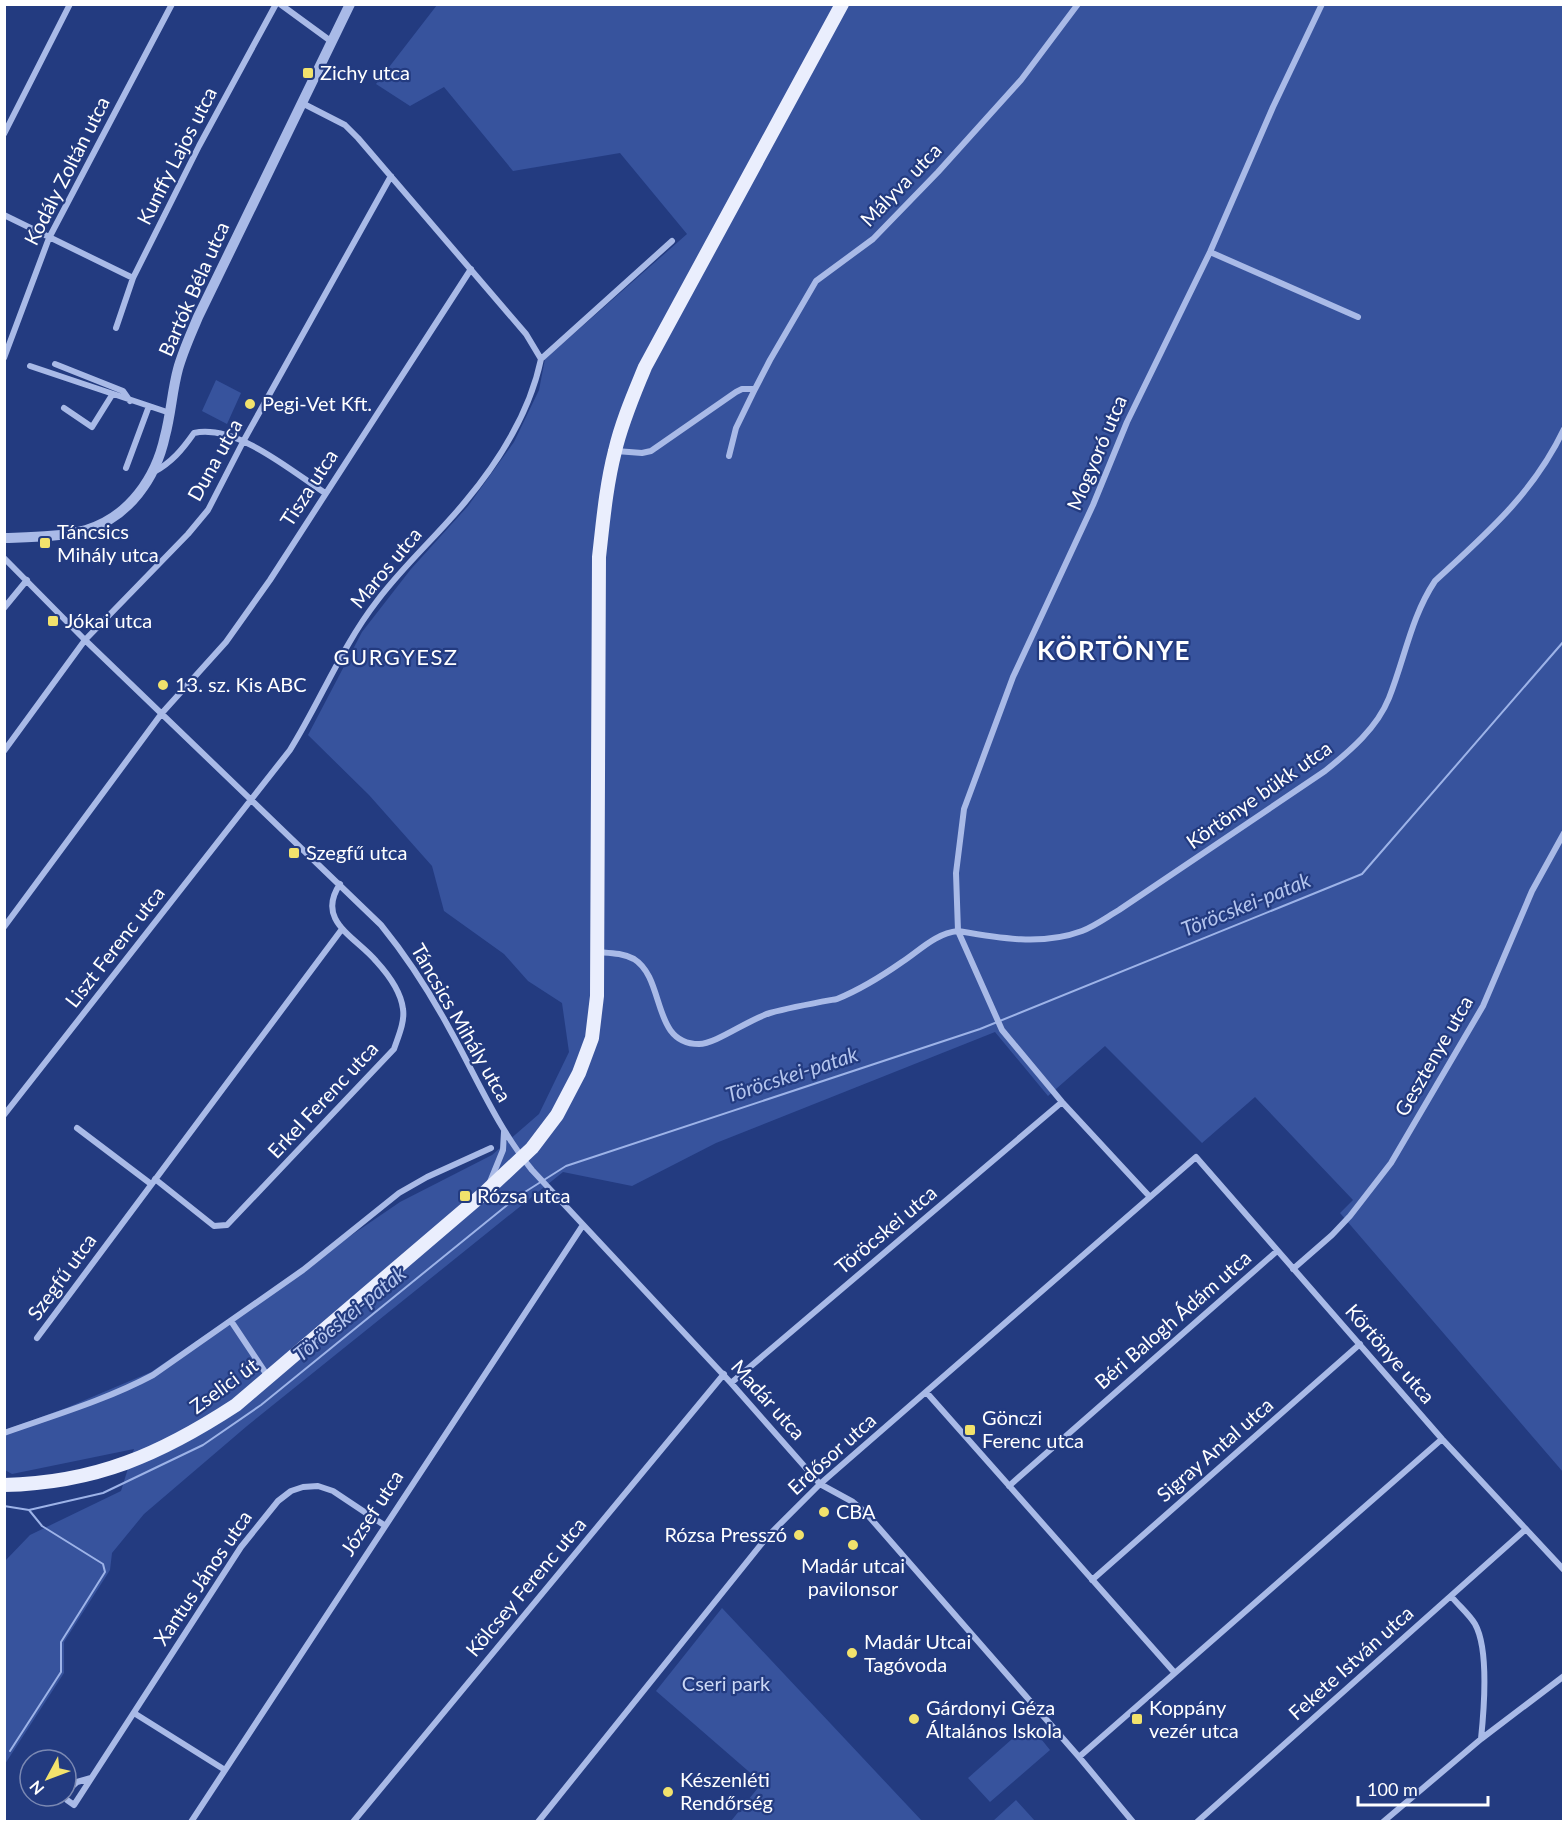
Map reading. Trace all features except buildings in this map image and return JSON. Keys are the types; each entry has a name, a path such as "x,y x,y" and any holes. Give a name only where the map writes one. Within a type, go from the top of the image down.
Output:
{"main road":[{"name":"Zselici út","path":"4,1485 63,1481 133,1462 163,1449 236,1405 483,1194 522,1158 548,1130 557,1115 586,1055 592,1038 596,1005 599,557 615,451 626,414 645,367 842,4"}],"street":[{"path":"4,134 70,4"},
{"name":"Kodály Zoltán utca","path":"4,358 49,238 172,4"},
{"path":"278,4 332,42"},
{"name":"Kunffy Lajos utca","path":"116,328 133,278 200,146 278,4"},
{"name":"Bartók Béla utca","path":"4,538 56,535 86,530 107,522 122,512 138,496 161,453 178,369 198,317 350,4"},
{"name":"Mályva utca","path":"729,456 736,428 755,389 816,281 873,239 938,172 1021,80 1078,4"},
{"name":"Mogyoró utca","path":"958,931 956,873 964,809 1013,677 1093,505 1127,422 1210,252 1273,107 1322,4"},
{"path":"302,103 345,125 358,138 526,334 541,359 672,241"},
{"name":"Duna utca","path":"4,751 85,640 188,534 208,510 244,440 391,176"},
{"path":"4,215 133,278"},
{"path":"1210,252 1358,317"},
{"name":"Tisza utca","path":"4,927 162,713 226,642 270,580 471,269"},
{"name":"Maros utca","path":"252,799 290,750 309,720 357,631 377,601 406,565 465,502 509,441 536,385 541,359"},
{"path":"56,364 123,391 131,401"},
{"path":"30,366 170,413"},
{"path":"615,451 642,453 651,451 736,392 742,389 755,389"},
{"path":"64,408 92,427 112,395"},
{"path":"126,468 149,406"},
{"name":"Körtönye bükk utca","path":"958,931 1020,940 1065,936 1084,931 1119,910 1306,784 1352,749 1373,725 1388,700 1411,628 1425,595 1435,581 1514,506 1537,476 1563,429"},
{"path":"152,473 167,465 178,455 194,432 206,430 229,434 244,440 325,493"},
{"name":"Táncsics Mihály utca","path":"4,558 85,640 381,925 424,983 504,1132 522,1158"},
{"path":"4,608 27,580"},
{"name":"Liszt Ferenc utca","path":"4,1115 252,799"},
{"name":"Gesztenye utca","path":"1293,1269 1350,1216 1391,1163 1483,1006 1532,891 1563,833"},
{"path":"340,884 335,891 332,905 333,914 342,929"},
{"name":"Szegfű utca","path":"37,1338 342,929"},
{"name":"Erkel Ferenc utca","path":"153,1182 214,1226 228,1225 394,1049 401,1030 403,1009 394,986 376,961 342,929"},
{"path":"598,952 621,954 634,960 646,970 654,984 660,1012 667,1026 676,1036 699,1044 712,1041 750,1020 769,1013 837,999 900,964 938,937 948,932 958,931 1002,1030 1062,1102 1150,1197"},
{"name":"Töröcskei utca","path":"731,1383 1062,1102"},
{"path":"77,1128 153,1182"},
{"path":"483,1194 499,1164 504,1132"},
{"path":"4,1433 132,1386 183,1356 303,1270 399,1193 427,1177 491,1148"},
{"name":"Körtönye utca","path":"1196,1157 1443,1438 1563,1570"},
{"name":"Erdősor utca","path":"538,1821 767,1537 820,1484 1196,1157"},
{"name":"Madár utca","path":"522,1158 549,1190 724,1374 820,1484 853,1502 865,1512 1133,1821"},
{"name":"József utca","path":"191,1821 583,1225"},
{"name":"Béri Balogh Ádám utca","path":"1009,1486 1277,1251"},
{"path":"231,1321 269,1378"},
{"name":"Sigray Antal utca","path":"1092,1580 1360,1344"},
{"name":"Kölcsey Ferenc utca","path":"353,1821 724,1374"},
{"path":"927,1393 1174,1672"},
{"path":"1079,1757 1443,1438"},
{"name":"Xantus János utca","path":"78,1799 241,1547 278,1501 291,1491 318,1486 333,1491 384,1525"},
{"name":"Fekete István utca","path":"1197,1821 1526,1529"},
{"path":"1451,1596 1475,1624 1481,1640 1485,1696 1481,1739"},
{"path":"1383,1821 1481,1739 1563,1676"},
{"path":"134,1713 225,1770"},
{"name":"Xantus János utca","path":"78,1781 92,1777"}],"green space":[{"path":"437,5 1563,5 1563,1472 1340,1213 1353,1200 1255,1097 1202,1143 1105,1046 1048,1096 995,1032 716,1143 632,1186 563,1172 247,1426 144,1514 112,1553 110,1570 64,1642 64,1673 5,1764 5,1561 30,1535 121,1491 134,1449 12,1474 5,1470 5,1430 66,1408 151,1372 400,1202 492,1155 539,1114 569,1052 562,1003 528,981 504,954 444,911 432,866 369,795 308,735 362,632 411,569 468,506 514,442 539,390 545,359 687,234 620,153 513,171 444,87 410,106 376,84"},
{"path":"216,380 241,393 227,424 202,411"},
{"name":"Cseri park","path":"722,1608 922,1821 731,1821 762,1783 656,1691"},
{"path":"1029,1724 1050,1750 990,1802 968,1778"},
{"path":"1016,1800 1035,1821 993,1821"}],"waterway":[{"name":"Töröcskei-patak","path":"4,1506 29,1510 103,1493 203,1445 261,1405 517,1197 566,1166 980,1029 1362,874 1564,641"},
{"path":"10,1751 61,1672 61,1642 105,1572 103,1564 42,1526 29,1510"}],"place":[{"name":"Zichy utca","path":"308,73"},
{"name":"Pegi-Vet Kft.","path":"250,404"},
{"name":"Táncsics Mihály utca","path":"45,543"},
{"name":"Jókai utca","path":"53,621"},
{"name":"13. sz. Kis ABC","path":"163,685"},
{"name":"Szegfű utca","path":"294,853"},
{"name":"Rózsa utca","path":"465,1196"},
{"name":"Gönczi Ferenc utca","path":"970,1430"},
{"name":"CBA","path":"824,1512"},
{"name":"Rózsa Presszó","path":"799,1535"},
{"name":"Madár utcai pavilonsor","path":"853,1545"},
{"name":"Madár Utcai Tagóvoda","path":"852,1653"},
{"name":"Gárdonyi Géza Általános Iskola","path":"914,1719"},
{"name":"Koppány vezér utca","path":"1137,1719"},
{"name":"Készenléti Rendőrség","path":"668,1792"}],"district":[{"name":"KÖRTÖNYE","path":"1114,651"},
{"name":"GURGYESZ","path":"396,657"}]}
